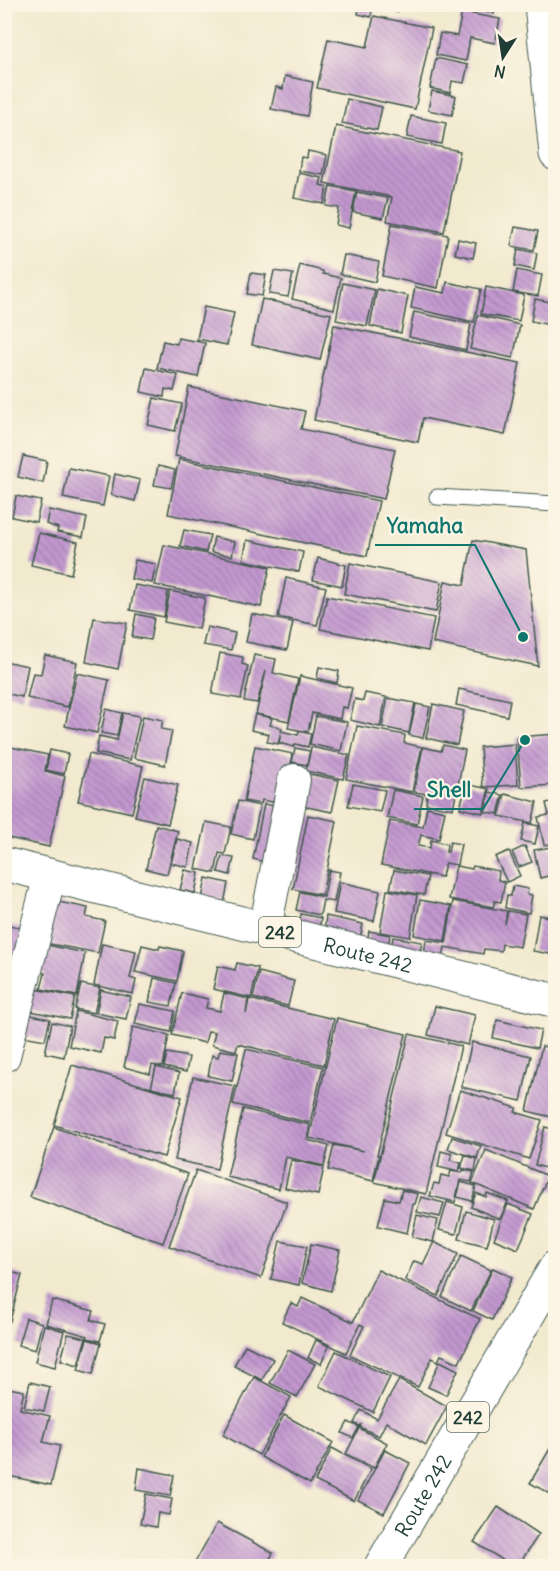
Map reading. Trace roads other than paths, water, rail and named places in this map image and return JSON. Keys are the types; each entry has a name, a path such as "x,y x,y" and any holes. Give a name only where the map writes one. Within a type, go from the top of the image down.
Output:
{"main road":[{"path":"541,4 555,153"},
{"name":"Route 242","path":"4,864 555,1001"},
{"name":"Route 242","path":"381,1566 555,1267"}],"street":[{"path":"265,928 294,780"},
{"path":"4,1056 50,875"}],"lane":[{"path":"437,497 555,504"}],"place":[{"name":"Yamaha","path":"523,637"},
{"name":"Shell","path":"525,740"}]}
